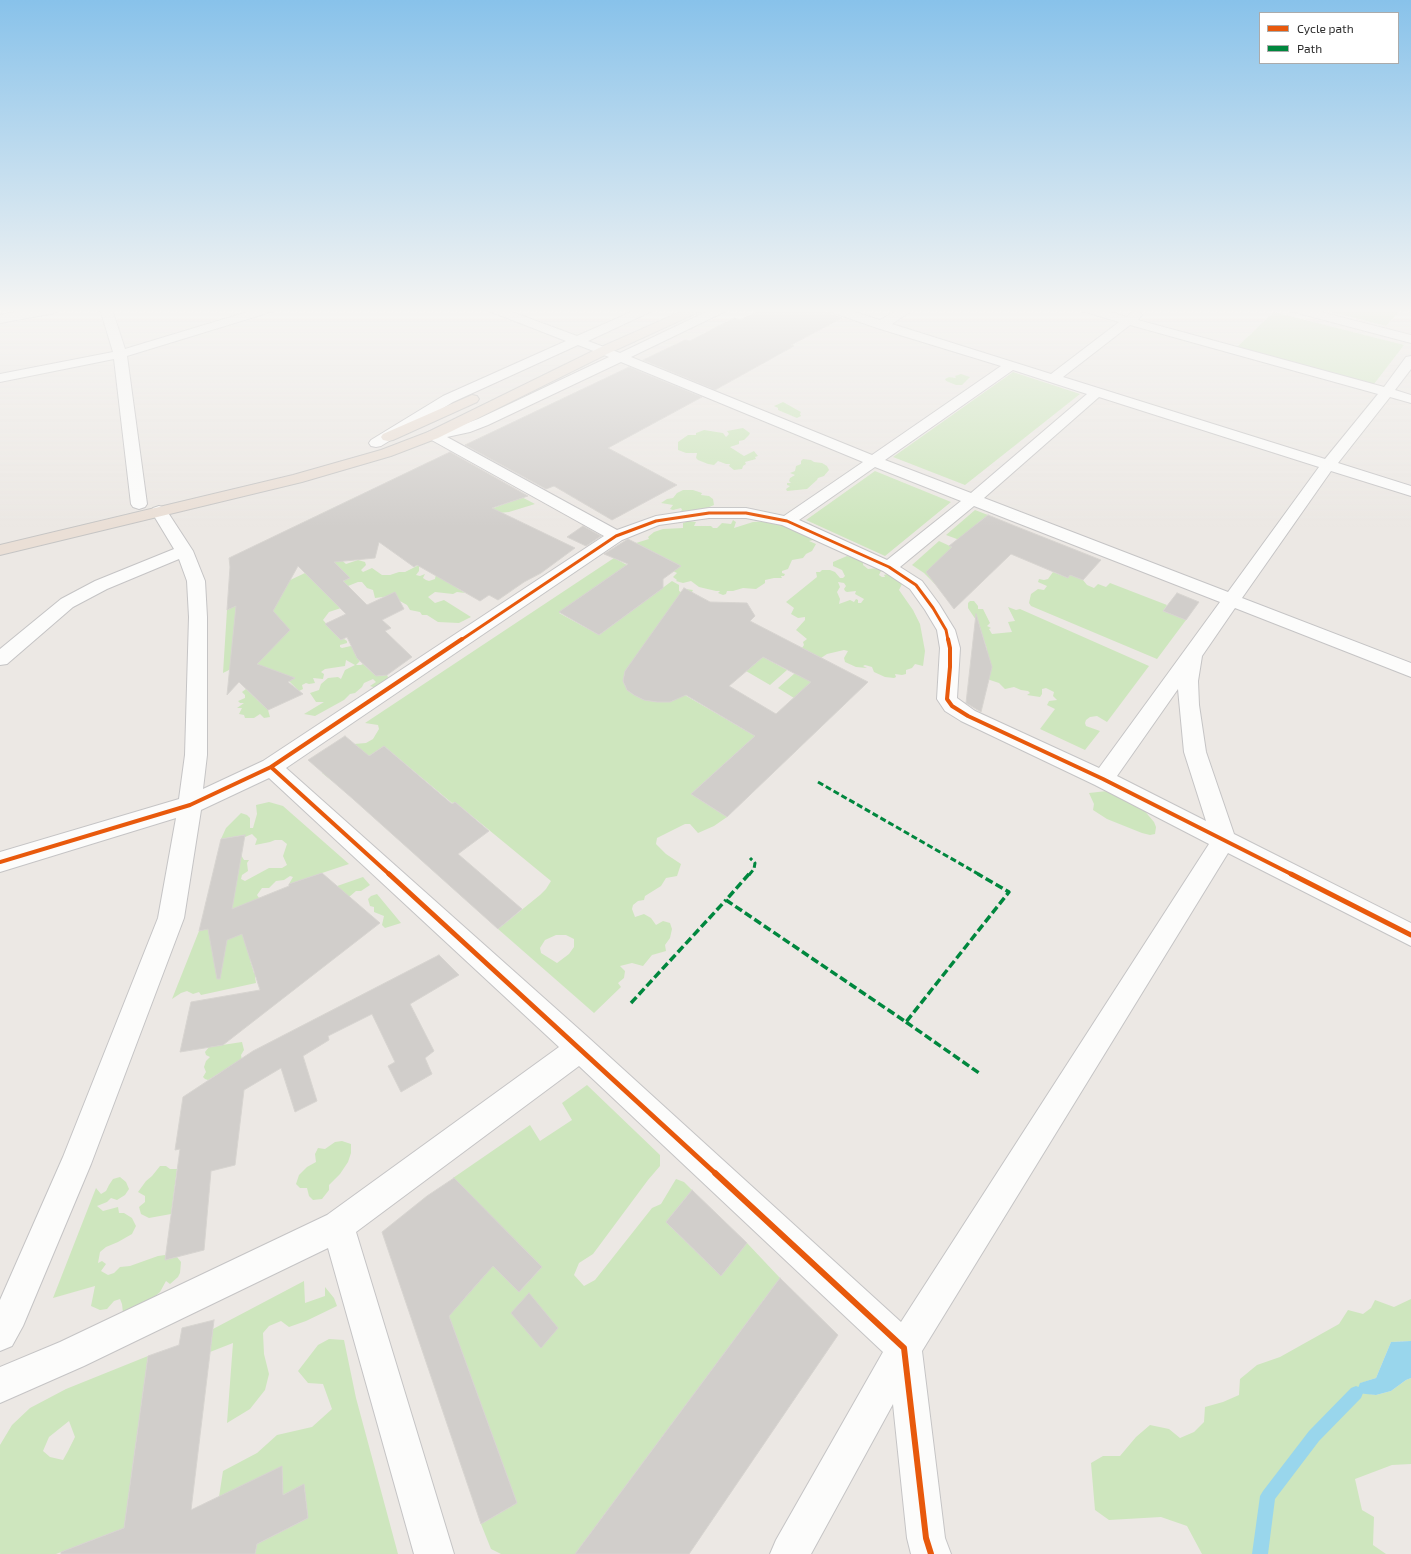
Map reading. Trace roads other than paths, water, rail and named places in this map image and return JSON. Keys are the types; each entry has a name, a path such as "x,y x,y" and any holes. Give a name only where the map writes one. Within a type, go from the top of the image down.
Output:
{"highway":[{"path":"0,550 376,443 511,382"},
{"path":"0,537 297,479 347,465 386,453 433,434 526,382"}],"street":[{"path":"0,1334 11,1314 76,1164 171,918 190,805 196,754 198,617 196,580 184,551 149,508 125,382"},
{"path":"433,434 465,429 568,382"},
{"path":"680,382 874,461 1411,670"},
{"path":"787,521 988,382"},
{"path":"1065,382 1411,491"},
{"path":"1349,382 1411,398"},
{"path":"1102,779 1328,465 1395,382"},
{"path":"889,567 973,499 1097,392"},
{"path":"433,434 616,536"},
{"path":"0,862 190,805 271,768 616,536 656,521 709,513 746,513 787,521 889,567 916,585 933,608 946,630 950,648 947,698 952,706 968,716 1102,779 1411,935"},
{"path":"0,658 67,603 101,585 184,551"},
{"path":"1192,655 1188,681 1189,705 1195,752 1224,840"},
{"path":"271,768 580,1048 904,1348 926,1538 930,1554"},
{"path":"790,1554 904,1348 1224,840"},
{"path":"0,1385 72,1354 338,1226 580,1048"},
{"path":"338,1226 434,1554"}],"water":[{"path":"1411,1341 1411,1378 1391,1391 1376,1395 1356,1393 1360,1383 1376,1378 1391,1342"}],"waterway":[{"path":"1260,1554 1268,1496 1314,1436 1356,1393"}]}
